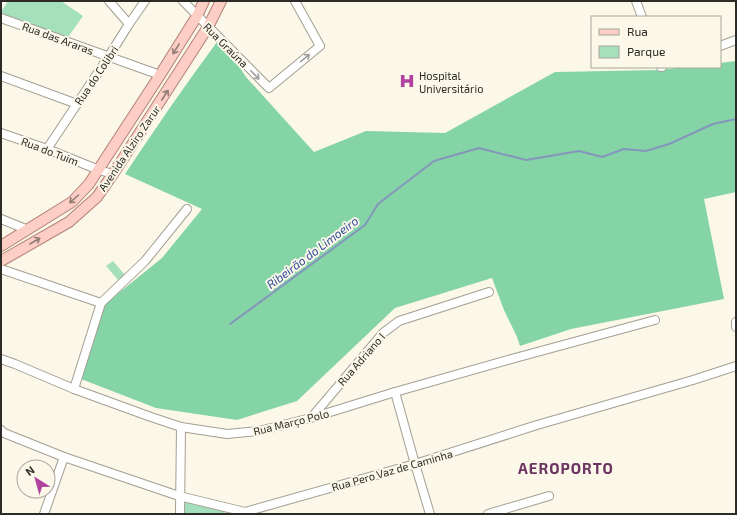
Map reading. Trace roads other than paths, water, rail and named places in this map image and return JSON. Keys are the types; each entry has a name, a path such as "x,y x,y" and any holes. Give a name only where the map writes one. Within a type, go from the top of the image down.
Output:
{"main road":[{"name":"Avenida Alziro Zarur","path":"1,246 72,202 89,184 160,75 197,16 204,1"},
{"name":"Avenida Alziro Zarur","path":"1,261 69,222 97,197 208,27 221,1"}],"street":[{"path":"109,1 129,24"},
{"name":"Rua do Colibri","path":"47,149 129,24 146,1"},
{"name":"Rua Graúna","path":"183,1 268,88 320,46 295,1"},
{"path":"636,1 642,16"},
{"name":"Rua das Araras","path":"1,18 160,75"},
{"path":"721,46 736,40"},
{"path":"1,76 77,104"},
{"name":"Rua do Tuim","path":"1,133 113,174"},
{"path":"74,389 101,303 145,261 187,209"},
{"path":"1,219 28,230"},
{"path":"1,269 101,303"},
{"name":"Rua Adriano I","path":"311,418 383,333 399,321 489,292"},
{"name":"Rua Março Polo","path":"1,359 74,389 144,415 181,427 227,434 259,432 515,358 655,320"},
{"path":"736,322 736,328"},
{"name":"Rua Pero Vaz de Caminha","path":"1,430 4,433 64,457 180,496 243,513 415,464 736,366"},
{"path":"396,392 430,514"},
{"path":"180,514 181,427"},
{"path":"44,514 64,457"},
{"path":"488,514 549,496"}],"waterway":[{"name":"Ribeirão do Limoeiro","path":"230,324 365,225 378,204 434,161 479,148 526,160 579,151 602,157 624,149 646,151 669,144 713,124 736,119"}],"place":[{"name":"Hospital Universitário","path":"407,81"}],"district":[{"name":"AEROPORTO","path":"566,468"}]}
